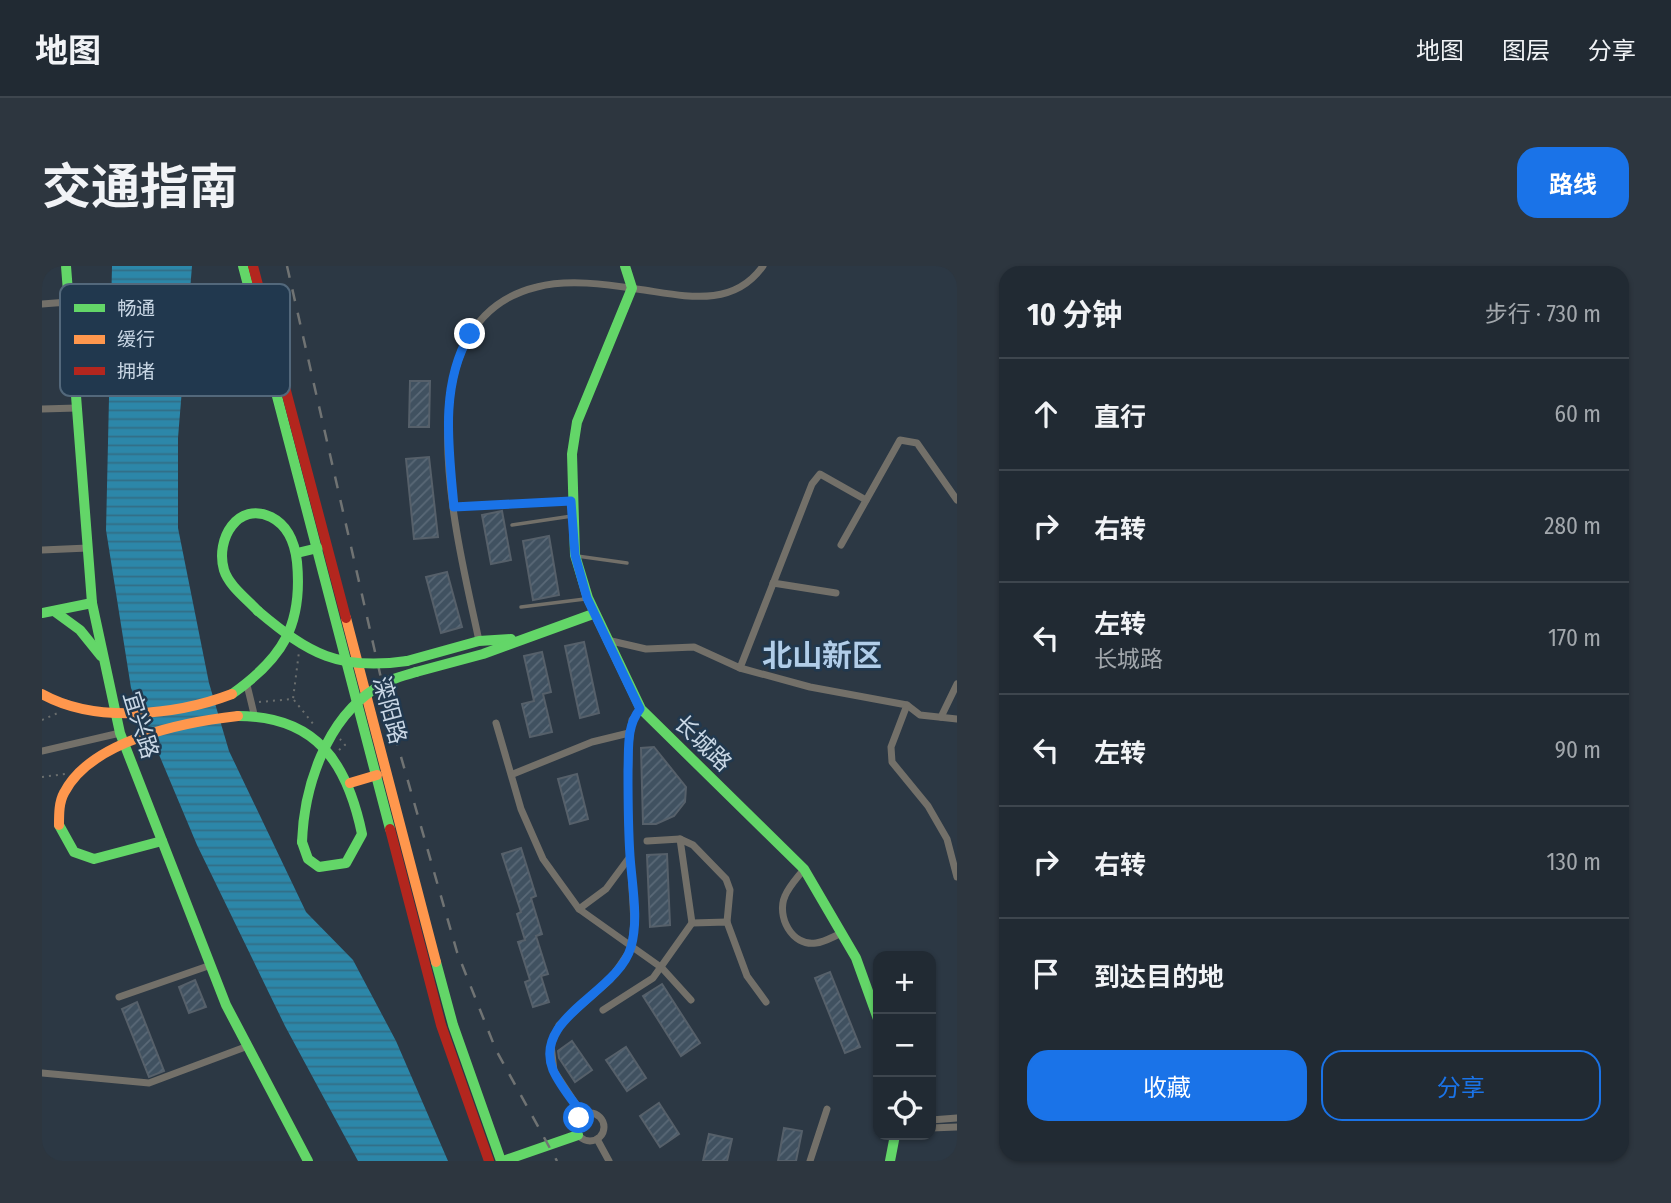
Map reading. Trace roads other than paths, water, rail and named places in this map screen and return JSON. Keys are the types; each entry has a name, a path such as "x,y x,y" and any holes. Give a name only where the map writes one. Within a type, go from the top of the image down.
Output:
{"street":[{"name":"宜兴路","path":"66,266 67,284"},
{"name":"滦阳路","path":"243,266 248,284"},
{"name":"滦阳路","path":"253,266 258,284"},
{"path":"625,266 632,288"},
{"path":"480,641 454,507 449,452 450,388 459,354 477,324 503,301 535,287 558,284 632,288 713,297 739,288 763,266"},
{"name":"长城路","path":"632,288 577,422 572,454 571,501 575,555 587,598 640,709 804,869 856,958 876,1014"},
{"path":"42,304 60,303"},
{"name":"宜兴路","path":"75,396 92,603 120,733 211,965 248,1046 308,1161"},
{"name":"滦阳路","path":"278,396 441,1025 488,1158"},
{"name":"滦阳路","path":"287,396 453,1025 502,1161"},
{"path":"42,409 76,408"},
{"path":"841,545 900,440 917,443 957,500"},
{"path":"740,668 812,484 820,474 866,500"},
{"path":"454,507 571,501"},
{"path":"42,694 72,706 127,715 199,708 247,685 278,652 299,603 297,553 291,535 269,516 256,512 241,516 227,529 220,547 225,572 258,611 300,646 338,663 372,667 407,661 480,641 519,638"},
{"path":"42,550 88,548"},
{"path":"297,553 318,548"},
{"path":"773,583 836,593"},
{"path":"42,613 92,603"},
{"path":"54,611 80,630 104,662"},
{"path":"162,841 94,859 74,852 59,825 64,792 79,772 99,757 130,742 212,718 254,715 295,726 316,738 340,765 350,783 362,834 346,863 319,867 308,859 302,842 301,817 306,793 335,732 349,711 372,690 416,672 483,654 519,638 593,614"},
{"path":"606,639 646,649 694,647 740,668 810,687 907,705 920,715 957,719"},
{"path":"941,717 957,684"},
{"path":"247,685 254,715"},
{"path":"907,705 891,747 892,762 928,806 947,839 957,877"},
{"path":"583,1115 554,1071 550,1059 552,1038 559,1025 610,980 631,948 635,922 630,856 629,733 632,720 640,709"},
{"path":"496,723 521,809 543,859 579,909 662,968 691,1000"},
{"path":"42,751 120,733"},
{"path":"513,774 592,742 629,733"},
{"path":"350,783 377,775"},
{"path":"603,1010 653,978 692,923 680,839"},
{"path":"647,841 680,839 694,845 726,879 730,890 727,922 747,976 766,1002"},
{"path":"579,909 606,889 630,856"},
{"path":"804,869 784,897 782,909 787,927 794,936 811,943 842,933"},
{"path":"692,923 727,922"},
{"path":"119,997 211,965"},
{"path":"42,1073 149,1083 248,1046"},
{"path":"810,1161 827,1109"},
{"path":"502,1161 578,1135 589,1141 597,1139 603,1133 602,1120 596,1114 583,1115 577,1122 578,1135"},
{"path":"936,1120 957,1118"},
{"path":"936,1128 957,1127"},
{"path":"597,1139 609,1161"},
{"path":"890,1161 894,1140"}],"lane":[{"path":"512,525 572,516"},
{"path":"575,555 627,564"},
{"path":"521,607 587,598"}],"water":[{"path":"112,266 192,266 191,284 112,284"},
{"path":"109,396 181,396 178,438 178,528 209,683 229,751 306,912 353,960 396,1041 448,1161 358,1161 285,1026 197,845 131,688 106,530"}],"railway":[{"path":"287,266 391,722 457,952 496,1050 557,1161"}],"district":[{"name":"北山新区","path":"822,656"}]}
